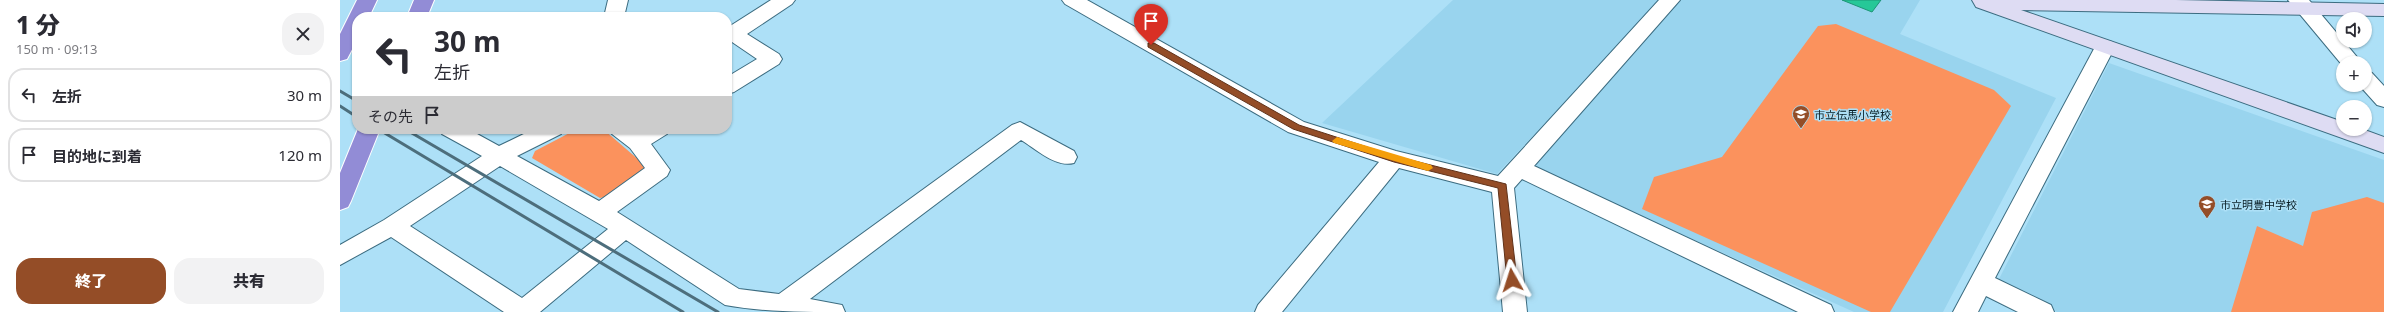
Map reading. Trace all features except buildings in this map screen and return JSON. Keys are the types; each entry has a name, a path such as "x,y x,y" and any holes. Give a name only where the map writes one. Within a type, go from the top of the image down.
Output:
{"highway":[{"path":"362,12 368,0"},
{"path":"419,12 424,0"},
{"path":"340,54 352,30"},
{"path":"340,201 368,134"}],"street":[{"path":"615,12 618,0"},
{"path":"732,34 785,0"},
{"path":"1072,0 1296,127 1394,159 1503,186"},
{"path":"1516,312 1503,186 1670,0"},
{"path":"1981,1 2302,5 2384,10"},
{"path":"1981,1 2104,48 2384,145"},
{"path":"2302,5 2346,56"},
{"path":"732,36 772,59 732,84"},
{"path":"1965,312 2104,48"},
{"path":"2372,85 2383,97"},
{"path":"783,305 1020,130 1066,157"},
{"path":"459,134 600,212 734,298 833,312"},
{"path":"340,256 392,226 499,156 543,134"},
{"path":"600,212 659,170 638,142 627,134"},
{"path":"638,142 651,134"},
{"path":"1267,312 1394,159"},
{"path":"1518,168 1822,312"},
{"path":"392,226 522,312 625,228"},
{"path":"1980,282 2042,312"}],"shaded area":[{"path":"1453,0 1661,0 1497,174 1322,123"},
{"name":"市立伝馬小学校","path":"1680,0 1920,0 1900,34 2056,98 1943,312 1854,312 1537,169 1535,160"},
{"path":"1842,0 1881,0 1872,12"},
{"path":"1836,24 1994,90 2011,106 1890,312 1871,312 1642,209 1654,177 1722,157 1818,26"},
{"name":"市立明豊中学校","path":"2109,63 2384,160 2384,312 2057,312 2003,285 1999,279"},
{"path":"567,134 609,134 647,167 612,195 600,198 532,158 535,151"},
{"path":"2367,197 2384,203 2384,312 2231,312 2257,226 2303,246 2312,212"}],"railway":[{"path":"340,91 352,98"},
{"path":"340,106 352,114"},
{"path":"386,134 683,312"},
{"path":"414,134 718,312"}],"slow traffic":[{"path":"1337,141 1428,168"}],"place":[{"name":"市立伝馬小学校","path":"1801,129"},
{"name":"市立明豊中学校","path":"2207,219"}],"route":[{"path":"1151,45 1296,127 1394,159 1503,186 1512,280"}]}
